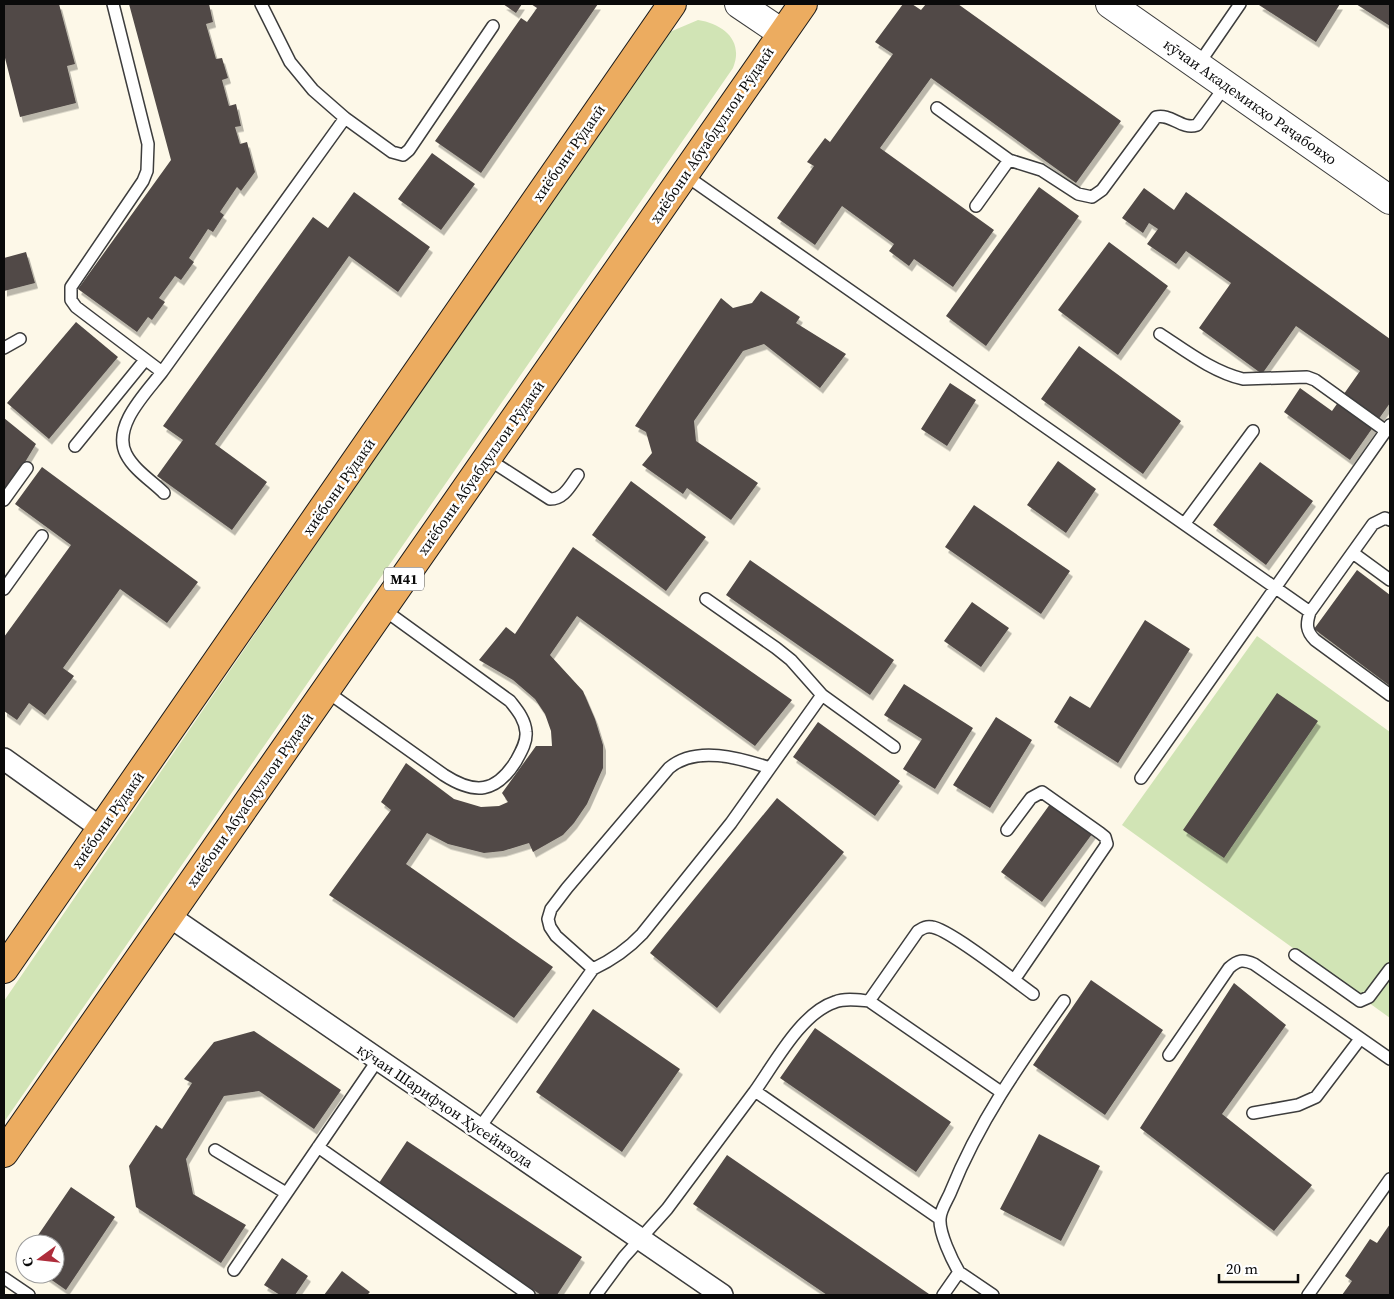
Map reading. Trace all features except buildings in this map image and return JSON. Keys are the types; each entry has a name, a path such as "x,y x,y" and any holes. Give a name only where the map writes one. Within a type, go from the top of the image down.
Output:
{"highway":[{"name":"хиёбони Рӯдакӣ","path":"4,969 672,4"},
{"name":"хиёбони Абуабдуллои Рӯдакӣ","path":"4,1153 803,4"}],"street":[{"path":"739,4 782,34"},
{"name":"кӯчаи Академикҳо Раҷабовҳо","path":"1110,4 1390,200"},
{"path":"4,759 102,829"},
{"name":"кӯчаи Шарифҷон Ҳусейнзода","path":"169,916 478,1130 722,1295"}],"lane":[{"path":"113,4 145,126 148,144 147,171 143,181 71,287 70,294 76,307 162,372"},
{"path":"262,4 290,62 313,90 345,118 392,152 403,155 409,150 493,26"},
{"path":"1198,65 1240,4"},
{"path":"937,108 1009,160 1041,170 1078,194 1092,197 1102,190 1156,117 1166,116 1185,126 1197,125 1226,85"},
{"path":"164,493 132,462 123,444 126,426 130,417 345,118"},
{"path":"976,206 1009,160"},
{"path":"685,175 1310,612"},
{"path":"1141,778 1388,428 1315,380 1307,377 1243,379 1234,377 1207,364 1160,334"},
{"path":"4,348 20,339"},
{"path":"75,446 145,360"},
{"path":"1185,523 1253,431"},
{"path":"488,459 550,500 564,495 578,475"},
{"path":"4,500 27,468"},
{"path":"1390,520 1385,518 1374,524 1310,612 1307,625 1310,635 1315,640 1390,695"},
{"path":"4,589 42,536"},
{"path":"1353,553 1390,580"},
{"path":"706,599 791,660 822,695 894,747"},
{"path":"326,691 444,775 463,786 488,787 505,777 513,766 525,742 526,732 518,712 510,701 383,609"},
{"path":"478,1130 593,969 611,961 628,949 642,934 731,823 822,695"},
{"path":"593,969 556,936 550,927 548,919 551,909 669,768 685,758 709,756 733,758 770,768"},
{"path":"1007,830 1031,798 1042,792 1100,833 1107,844 1014,980"},
{"path":"870,1001 923,927 939,929 1033,994"},
{"path":"1295,955 1360,1001 1369,997 1390,968"},
{"path":"1169,1056 1229,968 1236,961 1242,960 1254,964 1390,1059"},
{"path":"596,1295 667,1208 756,1091 805,1022 816,1012 837,1001 870,1001 1001,1092"},
{"path":"993,1295 959,1272 949,1252 940,1219 968,1154 1001,1092 1064,1001"},
{"path":"1252,1112 1298,1105 1316,1097 1360,1039"},
{"path":"234,1270 378,1060"},
{"path":"756,1091 940,1219"},
{"path":"318,1148 529,1295"},
{"path":"216,1150 286,1194"},
{"path":"1308,1295 1390,1179"},
{"path":"944,1295 959,1272"},
{"path":"4,1278 29,1295"}],"green space":[{"path":"698,20 716,25 729,35 734,42 736,50 733,68 4,1122 4,1001 665,34"},
{"path":"1257,636 1390,732 1390,1018 1122,825"}]}
